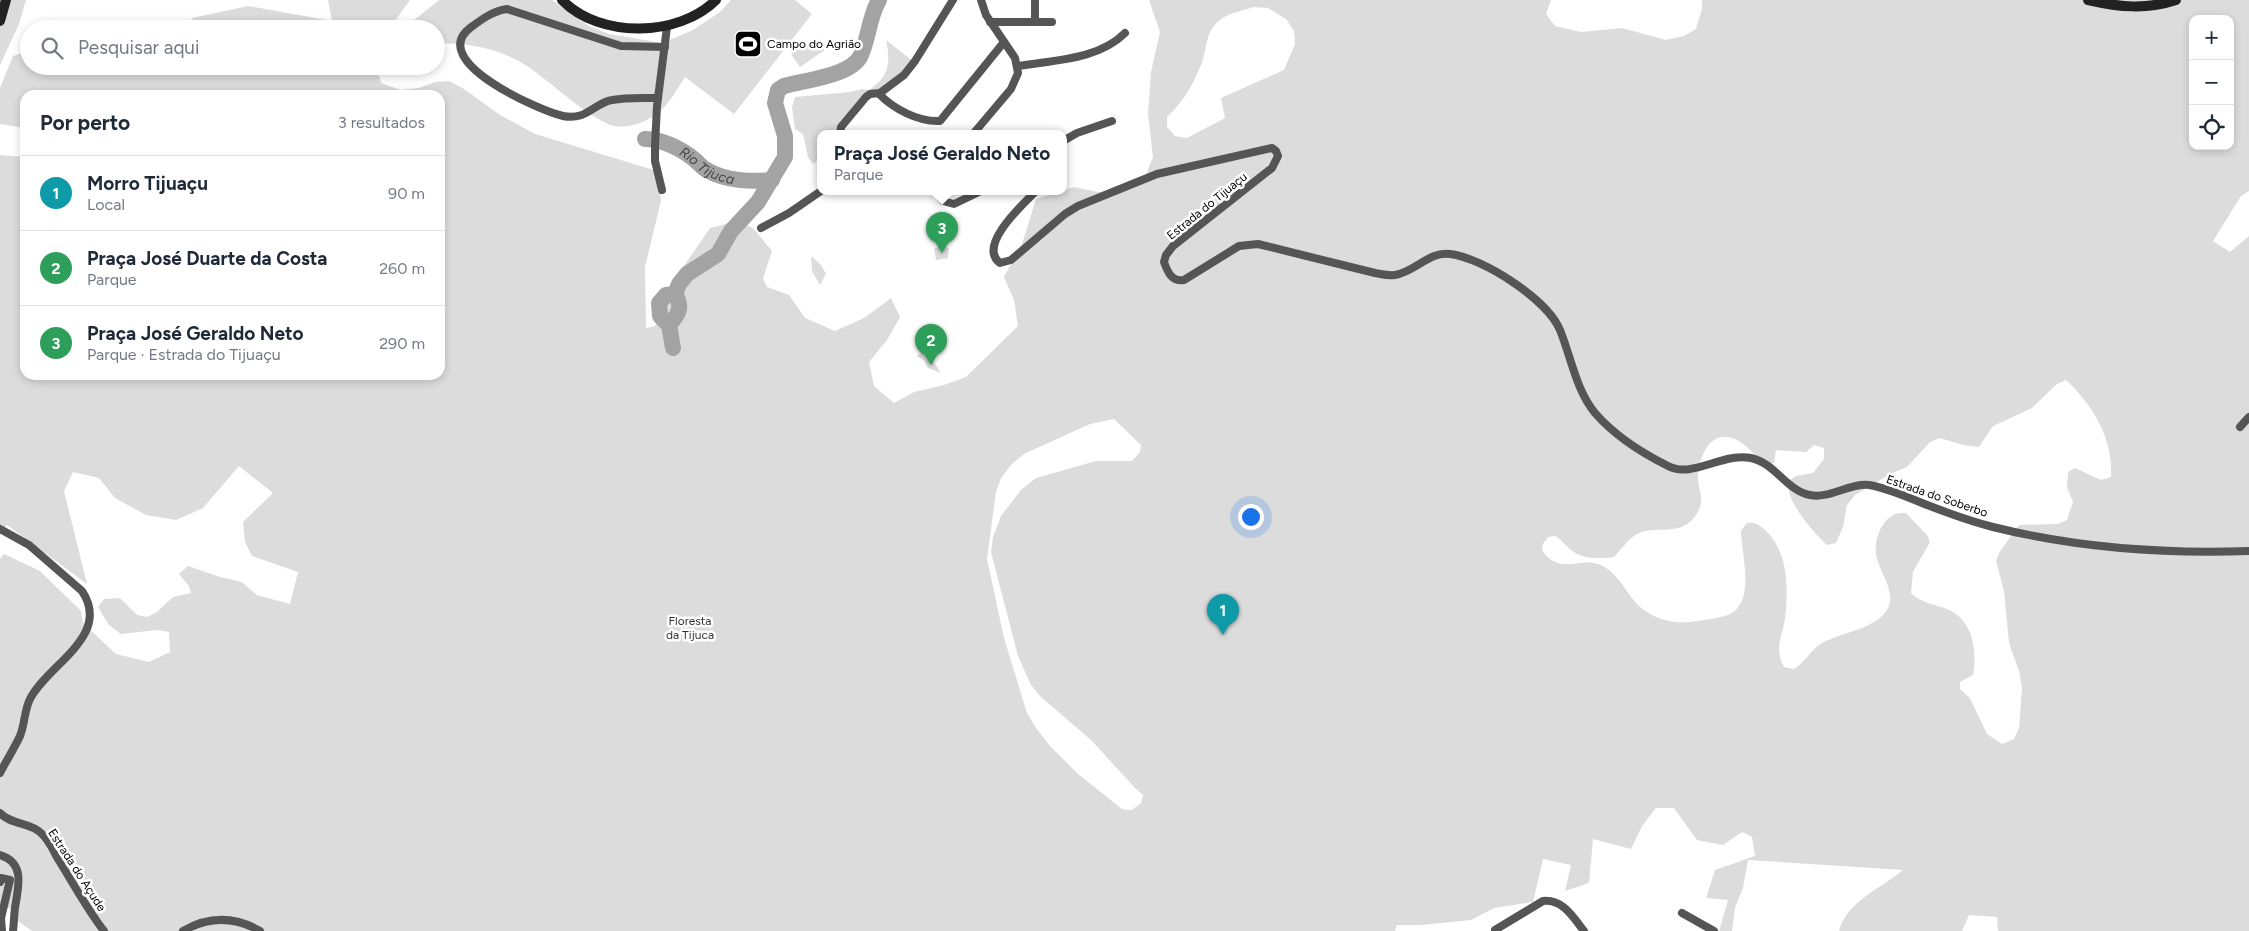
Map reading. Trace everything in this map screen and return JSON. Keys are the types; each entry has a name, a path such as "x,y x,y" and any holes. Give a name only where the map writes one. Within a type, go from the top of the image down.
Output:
{"main road":[{"path":"0,21 6,0"},
{"path":"562,0 584,14 610,24 625,27 667,27 701,13 716,0"},
{"path":"2088,0 2112,6 2144,8 2176,0"}],"street":[{"path":"841,130 866,97 870,94 879,94 904,75 915,61 953,0"},
{"path":"976,130 1011,88 1018,73 1018,66 990,22 981,0"},
{"path":"1035,0 1035,22"},
{"path":"658,98 610,100 585,115 575,117 564,116 530,104 482,75 460,53 460,40 462,34 480,21 494,13 507,9 621,46 664,47"},
{"path":"990,22 1052,22"},
{"path":"662,190 655,161 655,146 658,98 667,27"},
{"path":"1018,66 1096,52 1116,41 1125,33"},
{"path":"879,94 890,105 910,115 940,120 1004,42"},
{"path":"1067,139 1077,133 1112,121"},
{"name":"Estrada do Tijuaçu","path":"1032,195 1012,215 994,245 992,253 1000,263 1011,260 1065,214 1078,206 1157,174 1272,148 1278,156 1272,168 1170,250 1164,262 1172,278 1178,281 1184,280 1239,246 1258,244 1375,274 1394,275 1408,271 1437,255 1449,254 1488,266 1509,280 1542,307 1558,326"},
{"path":"761,228 789,213 817,194"},
{"path":"938,195 943,201 954,204 973,195"},
{"name":"Estrada do Soberbo","path":"1558,326 1579,385 1594,412 1616,433 1671,468 1690,469 1724,458 1751,458 1763,462 1800,492 1809,495 1833,493 1858,485 1869,485 1887,489 1943,511 1993,527 2044,537 2128,549 2196,552 2249,550"},
{"path":"2240,427 2249,417"},
{"path":"0,529 29,545 82,591 88,600 91,619 89,627 80,642 38,686 31,697 26,708 20,735 0,773"},
{"name":"Estrada do Açude","path":"0,813 9,820 41,832 104,931"},
{"path":"0,855 8,857 17,866 19,877 13,931"},
{"path":"0,882 1,878 10,880 1,918 2,931"},
{"path":"1494,930 1543,901 1550,900 1562,905 1584,931"},
{"path":"1682,913 1714,931"},
{"path":"183,931 196,923 214,918 232,920 260,931"}],"green space":[{"path":"0,0 26,0 19,24 0,65"},
{"path":"328,0 410,0 396,20 332,20"},
{"path":"439,0 552,0 589,26 609,34 662,43 693,30 720,12 731,0 795,0 812,14 734,114 685,77 671,99 655,115 640,123 623,127 608,124 598,118 527,66 506,55 483,48 445,43 445,20 414,20"},
{"name":"Floresta da Tijuca","path":"1149,0 1551,0 1546,14 1555,26 1581,32 1622,28 1666,40 1684,36 1696,29 1702,9 1702,0 2249,0 2249,191 2241,196 2213,241 2230,252 2249,236 2249,931 1998,931 1997,917 1969,915 1962,931 1839,931 1849,911 1857,903 1903,870 1748,860 1743,888 1735,908 1732,931 1719,931 1728,900 1706,898 1715,870 1755,856 1752,837 1742,832 1723,845 1697,840 1674,808 1656,808 1642,826 1631,849 1593,839 1589,883 1565,891 1571,865 1543,859 1533,902 1494,908 1471,920 1422,925 1397,925 1395,931 32,931 15,919 14,910 0,905 0,559 4,554 40,571 81,611 83,623 116,654 149,662 170,652 169,632 157,630 121,634 109,625 98,607 104,599 120,598 137,615 147,617 157,612 173,597 191,593 189,586 179,574 188,566 242,582 257,595 290,604 298,572 252,556 245,542 243,522 273,493 239,466 203,508 176,520 146,515 115,498 99,478 73,472 64,491 87,584 7,525 0,535 0,155 20,157 20,380 445,380 445,90 401,90 419,88 435,82 449,81 464,89 500,115 535,134 657,171 661,201 645,267 646,328 655,326 675,279 710,228 738,221 753,228 772,251 763,278 767,287 789,295 805,318 835,331 864,318 891,298 900,317 887,340 869,362 874,386 894,403 914,392 944,385 966,377 1018,326 1014,300 1004,277 1022,244 1036,199 1049,195 1067,195 1067,189 1074,187 1112,195 1144,180 1153,157 1148,114 1151,72 1160,32","holes":["1253,7 1268,8 1286,19 1294,31 1295,44 1284,70 1221,98 1225,118 1187,138 1175,136 1167,127 1167,117 1183,99 1195,79 1203,59 1209,35 1215,24 1231,14","2066,380 2093,412 2105,436 2109,449 2111,477 2101,480 2075,468 2068,472 2067,487 2073,502 2067,520 2058,524 2019,525 1999,553 1996,561 2004,591 2009,643 2019,671 2022,688 2019,728 2014,739 2002,744 1987,734 1970,698 1960,689 1960,682 1973,675 1975,658 1970,632 1966,624 1948,609 1921,600 1911,593 1913,572 1930,542 1927,535 1906,513 1890,517 1882,526 1877,537 1877,560 1890,593 1889,606 1884,614 1867,625 1819,645 1794,669 1784,667 1779,648 1787,597 1784,564 1776,543 1757,524 1747,523 1741,531 1745,589 1737,609 1725,616 1692,622 1665,620 1647,612 1606,568 1589,563 1557,563 1542,550 1543,544 1548,537 1555,536 1580,555 1597,558 1614,557 1639,533 1679,528 1685,525 1695,517 1699,510 1701,496 1698,479 1703,455 1712,442 1718,438 1726,437 1735,439 1743,444 1764,465 1774,463 1776,450 1806,452 1814,445 1824,448 1824,459 1813,473 1796,476 1790,480 1790,496 1801,515 1815,533 1827,545 1836,543 1843,527 1847,505 1855,495 1892,473 1907,467 1930,442 1940,438 1963,445 1979,447 1993,426 2032,408 2057,384","1114,419 1141,445 1140,452 1132,461 1096,461 1036,478 1021,490 1001,516 993,537 991,552 1018,656 1031,685 1041,697 1091,740 1143,795 1141,803 1132,810 1122,809 1078,774 1050,746 1027,713 1004,638 987,559 996,492 1001,478 1011,465 1024,454 1090,424"]},
{"path":"248,6 326,20 191,20 192,18"},
{"path":"816,37 825,50 800,67 791,54"},
{"path":"886,40 914,62 882,92 870,94 843,130 817,130 817,161 813,164 808,157 803,134 795,129 792,107 795,97 850,92 862,89 869,90 884,75 887,69"},
{"name":"Floresta da Tijuca","path":"20,54 20,75 379,75 381,83 401,90 20,90 20,127 0,124 0,88 13,56"},
{"path":"934,248 949,248 948,258 936,260"},
{"path":"811,256 821,265 826,274 820,285 812,271"},
{"path":"922,352 927,352 941,373 928,368 924,361 917,356"}],"waterway":[{"path":"673,348 669,325 679,310 679,303 675,294 679,284 687,274 718,254 731,231 758,202 785,157 785,136 775,103 778,90 784,86 827,76 848,68 856,62 864,48 873,13 879,0"},
{"name":"Rio Tijuca","path":"645,139 672,145 714,174 730,179 747,181 772,180"},
{"path":"669,325 660,316 659,303 666,295 675,294"}],"place":[{"name":"Campo do Agrião","path":"748,44"},
{"name":"Praça José Geraldo Neto","path":"942,253"},
{"name":"Praça José Duarte da Costa","path":"931,365"},
{"name":"Morro Tijuaçu","path":"1223,635"}]}
